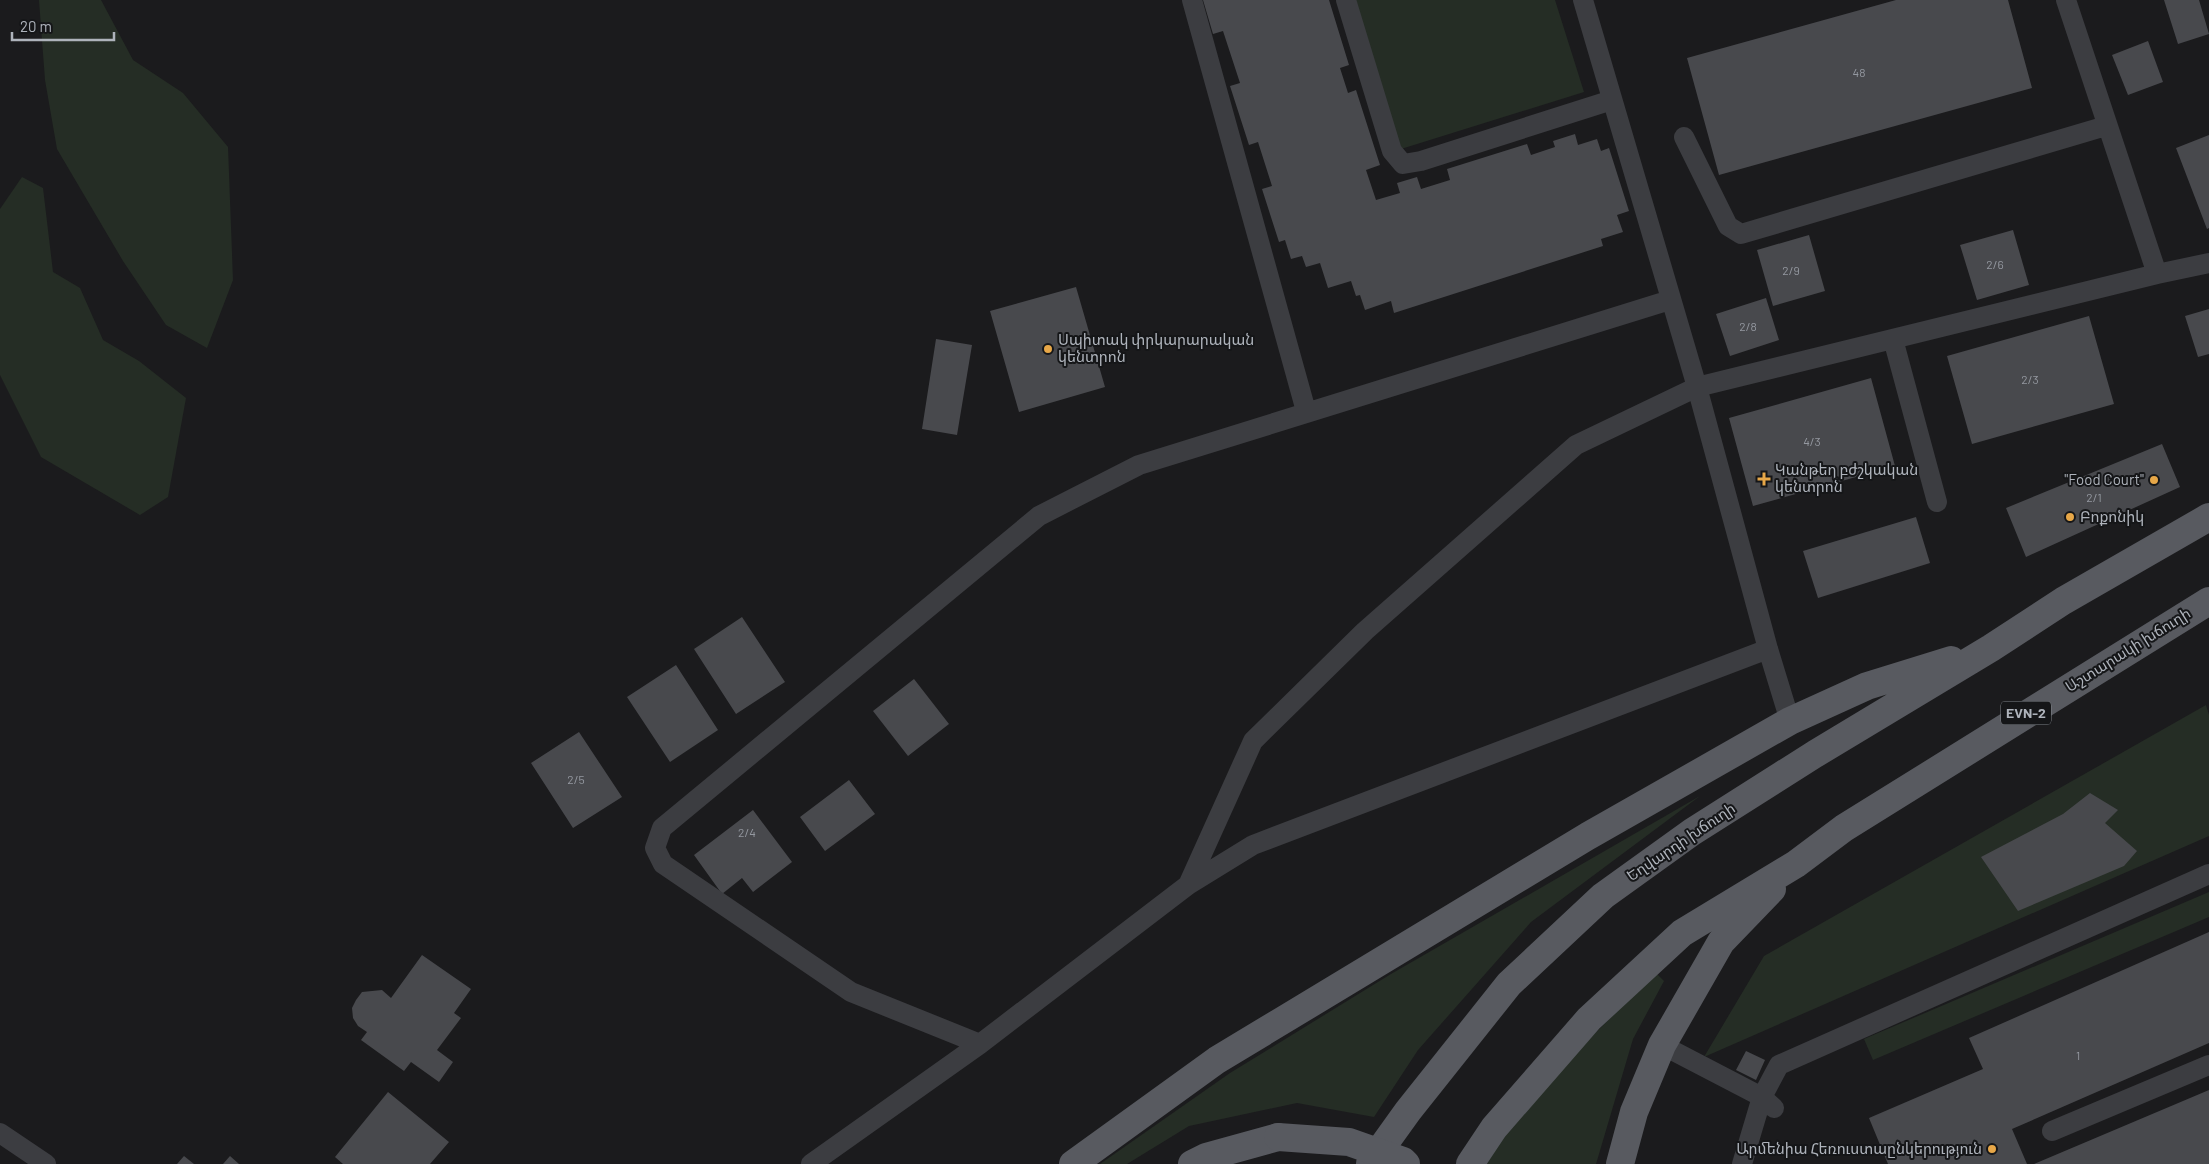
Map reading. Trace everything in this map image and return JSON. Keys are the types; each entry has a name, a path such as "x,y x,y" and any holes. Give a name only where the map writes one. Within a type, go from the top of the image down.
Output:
{"main road":[{"name":"Եղվարդի խճուղի","path":"1370,1164 1408,1111 1509,984 1603,896 1692,832 1790,769 1991,648 2063,602 2209,516"},
{"name":"Աշտարակի խճուղի","path":"1796,864 1844,828 2209,600"},
{"path":"1073,1164 1217,1060 1588,836 1790,721 1867,686 1991,648"},
{"path":"1620,1164 1634,1112 1662,1045 1721,942 1796,864"},
{"path":"1470,1164 1494,1128 1589,1019 1682,933 1796,864"},
{"path":"1192,1164 1206,1156 1278,1137 1349,1142 1406,1164"}],"lane":[{"path":"1192,0 1306,411"},
{"path":"1346,0 1392,151 1403,164 1421,161 1612,100"},
{"path":"1583,0 1697,387 1768,649 1790,721"},
{"path":"2066,0 2106,126 2157,274"},
{"path":"1684,137 1728,226 1741,234 2106,126"},
{"path":"1188,885 1253,741 1365,631 1576,445 1697,387 2157,274 2209,263"},
{"path":"980,1044 851,992 843,987 663,864 656,848 662,828 1038,516 1138,465 1306,411 1670,300"},
{"path":"1893,339 1937,502"},
{"path":"811,1164 980,1044 1188,885 1253,845 1768,649"},
{"path":"1742,1164 1768,1102 1779,1065 2209,874"},
{"path":"1662,1045 1768,1102"},
{"path":"2052,1131 2209,1065"},
{"path":"0,1133 46,1164"}],"shaded area":[{"path":"39,0 101,0 133,60 183,93 228,147 233,280 207,348 166,325 123,261 57,149 45,80"},
{"path":"1355,0 1555,0 1584,92 1401,149"},
{"path":"22,177 43,188 53,272 80,288 103,340 139,361 186,398 168,497 140,515 41,457 0,375 0,209"},
{"path":"2206,705 2209,715 2209,836 1704,1057 1764,956"},
{"path":"1700,796 1531,922 1418,1050 1374,1117 1297,1103 1189,1126 1127,1164 1100,1164 1230,1073 1391,974"},
{"path":"2209,892 2209,917 1873,1060 1864,1039"},
{"path":"1656,973 1664,981 1633,1039 1596,1164 1485,1164 1523,1112 1544,1088"}],"building":[{"path":"1203,0 1329,0 1349,65 1340,68 1348,93 1356,90 1380,165 1366,170 1376,200 1400,193 1397,183 1417,177 1421,189 1450,180 1447,169 1527,144 1531,155 1555,147 1553,141 1575,134 1578,145 1597,139 1601,151 1609,148 1629,211 1617,215 1623,232 1601,239 1603,246 1394,313 1391,301 1365,310 1360,295 1356,296 1351,281 1328,288 1320,263 1306,267 1302,256 1291,259 1285,240 1279,242 1262,189 1272,186 1258,142 1249,145 1230,86 1240,83 1223,31 1213,34"},
{"path":"1896,0 2008,0 2032,88 1719,175 1687,58"},
{"path":"2164,0 2199,0 2209,34 2178,44"},
{"path":"2148,41 2163,82 2128,95 2112,55"},
{"path":"2209,135 2209,228 2207,229 2176,148"},
{"path":"2013,230 2029,285 1977,300 1960,245"},
{"path":"1809,235 1825,291 1773,306 1757,250"},
{"name":"Սպիտակ փրկարարական կենտրոն","path":"1076,287 1105,387 1019,412 990,311"},
{"path":"1766,298 1779,340 1730,356 1716,314"},
{"path":"2209,309 2209,354 2198,357 2185,316"},
{"path":"2089,316 2114,404 1972,444 1947,356"},
{"path":"936,339 972,345 957,435 922,429"},
{"path":"1871,378 1895,466 1753,506 1729,418"},
{"path":"2162,444 2180,487 2026,557 2006,508"},
{"path":"1916,517 1930,563 1818,598 1803,551"},
{"path":"742,617 785,682 736,714 694,649"},
{"path":"676,665 718,730 670,762 627,697"},
{"path":"914,679 949,724 908,756 873,711"},
{"path":"579,732 622,797 573,828 531,763"},
{"path":"849,780 875,814 825,851 800,817"},
{"path":"2090,793 2118,810 2105,823 2137,851 2124,866 2018,911 1981,857 2063,814"},
{"path":"753,810 792,862 753,892 742,878 722,894 694,855"},
{"path":"2209,932 2209,1043 2012,1129 2027,1164 1888,1164 1869,1118 1983,1069 1969,1038"},
{"path":"422,955 471,989 454,1013 461,1018 437,1050 453,1062 439,1082 411,1062 404,1071 361,1040 367,1032 358,1026 353,1018 352,1008 362,992 382,990 391,998"},
{"path":"1746,1051 1765,1060 1756,1080 1736,1070"},
{"path":"2209,1090 2209,1164 2034,1164"},
{"path":"388,1092 449,1142 430,1164 343,1164 335,1157"},
{"path":"184,1156 194,1164 177,1164"},
{"path":"230,1156 239,1164 223,1164"}],"place":[{"name":"Սպիտակ փրկարարական կենտրոն","path":"1048,349"},
{"name":"Կանթեղ բժշկական կենտրոն","path":"1764,479"},
{"name":"\"Food Court\"","path":"2154,480"},
{"name":"Բոքոնիկ","path":"2070,517"},
{"name":"Արմենիա Հեռուստաընկերություն","path":"1992,1149"}]}
